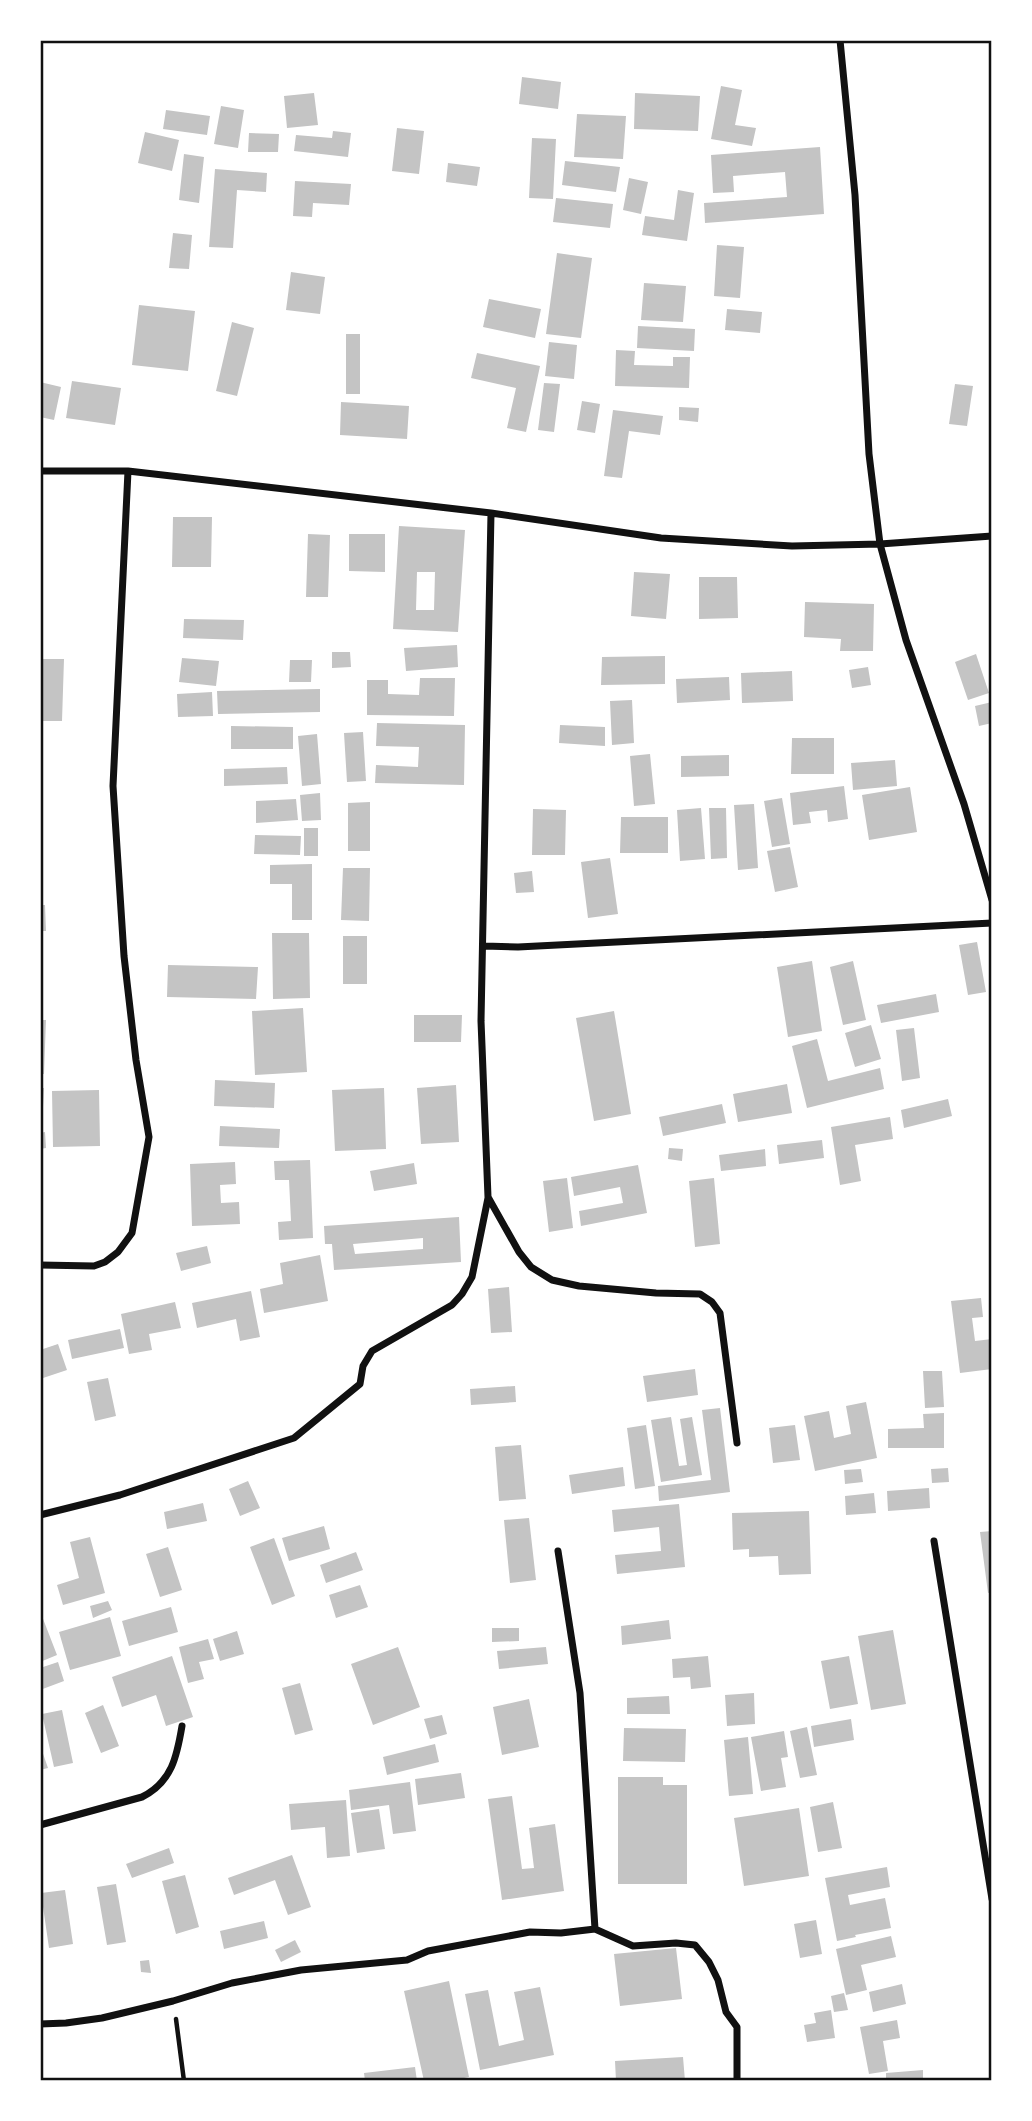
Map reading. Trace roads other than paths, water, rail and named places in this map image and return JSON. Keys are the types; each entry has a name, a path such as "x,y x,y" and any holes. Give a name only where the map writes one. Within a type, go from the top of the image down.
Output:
{"street":[{"path":"840,40 855,195 869,454 880,544 906,640 964,804 992,900"},
{"path":"40,471 128,471 491,513 660,538 792,547 992,536"},
{"path":"40,1265 93,1266 105,1262 118,1252 132,1233 149,1137 136,1060 124,956 113,786 128,471"},
{"path":"40,1514 120,1495 294,1438 360,1384 363,1366 372,1351 452,1305 472,1277 488,1198 481,1021 491,513"},
{"path":"484,946 518,947 992,923"},
{"path":"488,1198 519,1252 531,1267 552,1280 579,1286 700,1294 712,1302 720,1313 737,1443"},
{"path":"934,1541 992,1899"},
{"path":"558,1551 580,1693 595,1929"},
{"path":"40,1825 142,1797 155,1790 176,1759 182,1726"},
{"path":"40,2024 66,2024 102,2018 232,1983 301,1970 407,1959 428,1951 530,1932 561,1933 595,1929 633,1946 695,1945 709,1962 718,1980 726,2012 737,2027 737,2081"}]}
